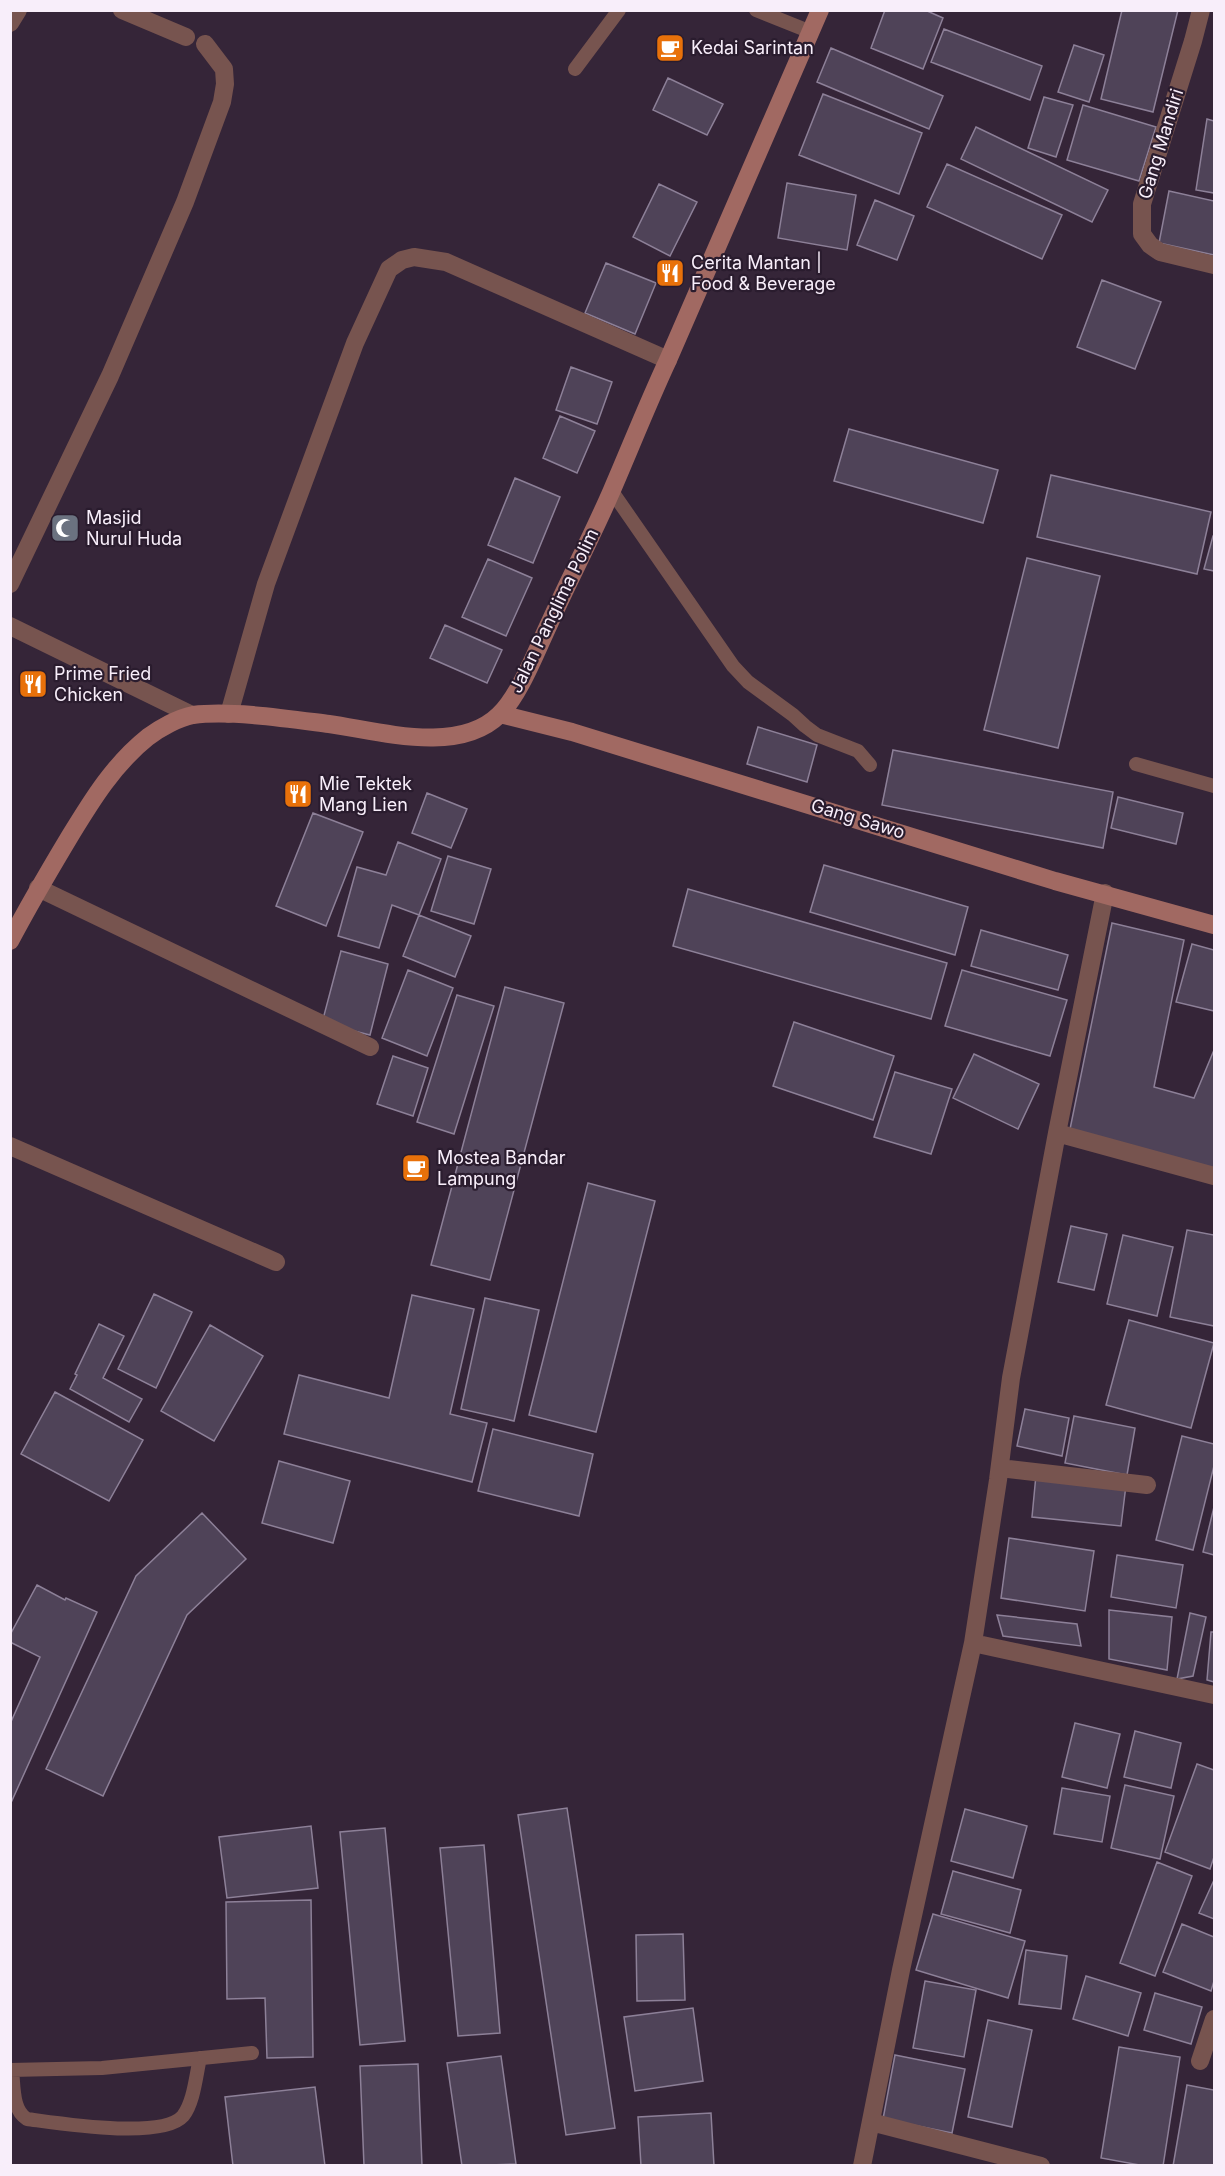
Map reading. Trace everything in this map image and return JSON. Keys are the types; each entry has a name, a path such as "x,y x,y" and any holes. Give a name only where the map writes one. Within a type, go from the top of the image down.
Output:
{"street":[{"path":"10,23 18,10"},
{"path":"122,10 186,37"},
{"name":"Jalan Panglima Polim","path":"10,941 38,888 97,793 122,762 148,737 174,721 192,715 229,714 328,724 398,735 446,737 465,734 485,727 500,714 526,673 611,490 820,10"},
{"name":"Gang Mandiri","path":"1201,10 1142,204 1142,234 1150,245 1160,252 1215,266"},
{"path":"10,584 110,376 185,202 218,113 225,84 224,69 205,44"},
{"path":"229,714 266,584 355,344 389,269 402,260 414,257 446,262 668,360"},
{"path":"10,626 192,715"},
{"name":"Gang Sawo","path":"500,714 572,732 1055,881 1215,925"},
{"path":"38,888 370,1047"},
{"path":"862,2166 901,1970 973,1643 1000,1468 1011,1378 1105,893"},
{"path":"1057,1133 1215,1176"},
{"path":"10,1146 276,1262"},
{"path":"1000,1468 1147,1485"},
{"path":"973,1643 1215,1695"},
{"path":"1200,2061 1215,2019"},
{"path":"871,2122 1041,2166"}],"lane":[{"path":"575,69 619,10"},
{"path":"756,10 811,32"},
{"path":"611,490 733,666 748,682 818,735 858,751 870,765"},
{"path":"1136,764 1215,786"},
{"path":"200,2058 188,2108 181,2118 169,2125 117,2129 27,2119 17,2108 11,2070 102,2068 200,2058 252,2053"}],"building":[{"path":"885,10 925,10 943,18 923,69 871,48"},
{"path":"1122,10 1178,10 1153,112 1101,99"},
{"path":"944,29 1042,66 1030,100 931,62"},
{"path":"1074,45 1104,55 1089,102 1058,92"},
{"path":"831,48 943,96 929,129 817,82"},
{"path":"668,78 723,104 707,135 653,110"},
{"path":"823,94 922,133 899,194 799,155"},
{"path":"1044,97 1073,105 1056,157 1028,148"},
{"path":"1083,105 1156,127 1139,181 1067,160"},
{"path":"1207,119 1214,121 1214,193 1196,190"},
{"path":"976,127 1108,190 1092,222 961,159"},
{"path":"947,164 1062,215 1042,259 927,207"},
{"path":"787,183 856,195 847,250 778,238"},
{"path":"659,184 697,202 670,256 633,237"},
{"path":"1169,191 1214,201 1214,255 1159,243"},
{"path":"875,200 914,216 897,260 857,245"},
{"path":"606,263 656,283 635,334 585,313"},
{"path":"1102,280 1161,302 1135,369 1077,347"},
{"path":"571,367 612,382 597,424 556,410"},
{"path":"560,416 595,431 577,473 543,458"},
{"path":"849,429 998,470 983,523 834,481"},
{"path":"1051,475 1211,512 1197,574 1037,537"},
{"path":"515,478 560,497 533,563 488,545"},
{"path":"1214,536 1214,571 1204,569"},
{"path":"1027,558 1100,576 1058,748 984,730"},
{"path":"488,559 532,578 506,636 462,617"},
{"path":"445,625 502,650 487,683 430,658"},
{"path":"758,727 817,745 807,782 747,764"},
{"path":"893,750 1113,792 1103,848 882,805"},
{"path":"427,793 467,809 451,848 412,833"},
{"path":"1118,797 1183,813 1176,844 1111,828"},
{"path":"313,813 363,832 326,926 276,906"},
{"path":"398,842 441,859 419,915 392,905 379,948 338,936 357,867 386,875"},
{"path":"448,856 491,869 474,924 431,911"},
{"path":"824,865 968,907 955,955 810,912"},
{"path":"688,889 947,963 931,1019 673,946"},
{"path":"419,915 471,936 455,977 403,956"},
{"path":"1112,923 1184,940 1154,1087 1194,1098 1214,1050 1214,1169 1069,1134"},
{"path":"981,930 1068,955 1058,990 971,966"},
{"path":"1192,944 1214,950 1214,1011 1176,1002"},
{"path":"341,951 388,964 370,1035 322,1023"},
{"path":"408,970 453,988 427,1056 382,1038"},
{"path":"962,970 1067,1000 1050,1056 945,1026"},
{"path":"505,987 564,1003 490,1280 431,1265"},
{"path":"457,995 494,1006 454,1134 417,1122"},
{"path":"794,1022 894,1056 873,1120 773,1086"},
{"path":"974,1054 1039,1084 1018,1129 953,1098"},
{"path":"393,1056 428,1068 413,1116 377,1104"},
{"path":"895,1072 952,1089 931,1154 874,1137"},
{"path":"588,1183 655,1201 596,1432 529,1415"},
{"path":"1071,1226 1107,1234 1094,1290 1058,1282"},
{"path":"1187,1230 1214,1235 1214,1326 1170,1317"},
{"path":"1123,1235 1173,1247 1157,1316 1107,1304"},
{"path":"154,1294 192,1312 156,1388 118,1369"},
{"path":"412,1295 474,1309 450,1414 487,1423 472,1482 284,1434 299,1375 389,1398"},
{"path":"485,1298 539,1310 514,1421 461,1409"},
{"path":"1129,1320 1214,1343 1191,1428 1106,1405"},
{"path":"99,1324 124,1336 103,1378 142,1399 129,1422 70,1389"},
{"path":"210,1325 263,1356 214,1441 161,1411"},
{"path":"55,1392 143,1440 109,1501 21,1454"},
{"path":"1025,1409 1069,1418 1062,1456 1017,1446"},
{"path":"1074,1416 1135,1428 1127,1475 1065,1463"},
{"path":"493,1429 593,1454 579,1516 478,1491"},
{"path":"1182,1436 1214,1444 1214,1466 1193,1550 1156,1540"},
{"path":"279,1461 350,1481 333,1543 262,1523"},
{"path":"1036,1475 1126,1485 1121,1526 1032,1517"},
{"path":"1214,1507 1214,1555 1203,1552"},
{"path":"202,1513 246,1559 187,1615 103,1796 46,1769 136,1576"},
{"path":"1009,1538 1094,1551 1085,1611 1001,1598"},
{"path":"1117,1555 1183,1565 1176,1608 1111,1597"},
{"path":"37,1585 65,1600 66,1598 97,1612 10,1805 10,1724 40,1657 10,1642 10,1635"},
{"path":"1109,1610 1172,1617 1167,1670 1109,1659"},
{"path":"1190,1613 1206,1617 1193,1676 1177,1679"},
{"path":"997,1615 1077,1624 1081,1646 1003,1636"},
{"path":"1211,1632 1214,1632 1214,1682 1207,1680"},
{"path":"1075,1723 1120,1734 1107,1788 1062,1777"},
{"path":"1135,1731 1181,1743 1171,1788 1124,1777"},
{"path":"1197,1764 1214,1770 1214,1857 1210,1869 1165,1852"},
{"path":"1125,1785 1174,1796 1160,1859 1111,1848"},
{"path":"1062,1788 1110,1796 1102,1842 1054,1834"},
{"path":"567,1808 615,2128 566,2135 518,1815"},
{"path":"965,1809 1027,1826 1013,1878 951,1861"},
{"path":"311,1826 318,1888 227,1898 219,1837"},
{"path":"385,1828 405,2041 360,2045 340,1832"},
{"path":"484,1845 500,2033 458,2036 440,1848"},
{"path":"1157,1862 1192,1876 1155,1976 1120,1963"},
{"path":"953,1871 1021,1890 1010,1933 941,1914"},
{"path":"1214,1880 1214,1919 1199,1913"},
{"path":"311,1900 313,2057 267,2058 265,1998 227,1999 226,1902"},
{"path":"933,1914 1025,1941 1008,1998 916,1970"},
{"path":"1182,1924 1214,1937 1214,1981 1211,1991 1163,1972"},
{"path":"683,1934 685,2000 637,2001 636,1935"},
{"path":"1026,1950 1067,1956 1061,2009 1019,2004"},
{"path":"1086,1976 1141,1993 1128,2036 1073,2019"},
{"path":"925,1981 976,1990 964,2057 913,2048"},
{"path":"1155,1993 1202,2007 1191,2044 1144,2030"},
{"path":"693,2008 703,2081 635,2091 624,2017"},
{"path":"988,2020 1032,2030 1012,2127 968,2117"},
{"path":"1119,2047 1180,2057 1163,2166 1145,2166 1101,2158"},
{"path":"895,2055 965,2069 952,2133 883,2119"},
{"path":"501,2056 516,2164 462,2166 447,2063"},
{"path":"418,2064 422,2166 364,2166 360,2066"},
{"path":"1187,2085 1214,2090 1214,2166 1173,2166"},
{"path":"315,2087 325,2166 233,2166 225,2097"},
{"path":"711,2113 714,2166 641,2166 638,2117"}],"place":[{"name":"Kedai Sarintan","path":"670,48"},
{"name":"Cerita Mantan | Food & Beverage","path":"670,273"},
{"name":"Masjid Nurul Huda","path":"65,528"},
{"name":"Prime Fried Chicken","path":"33,684"},
{"name":"Mie Tektek Mang Lien","path":"298,794"},
{"name":"Mostea Bandar Lampung","path":"416,1168"}]}
